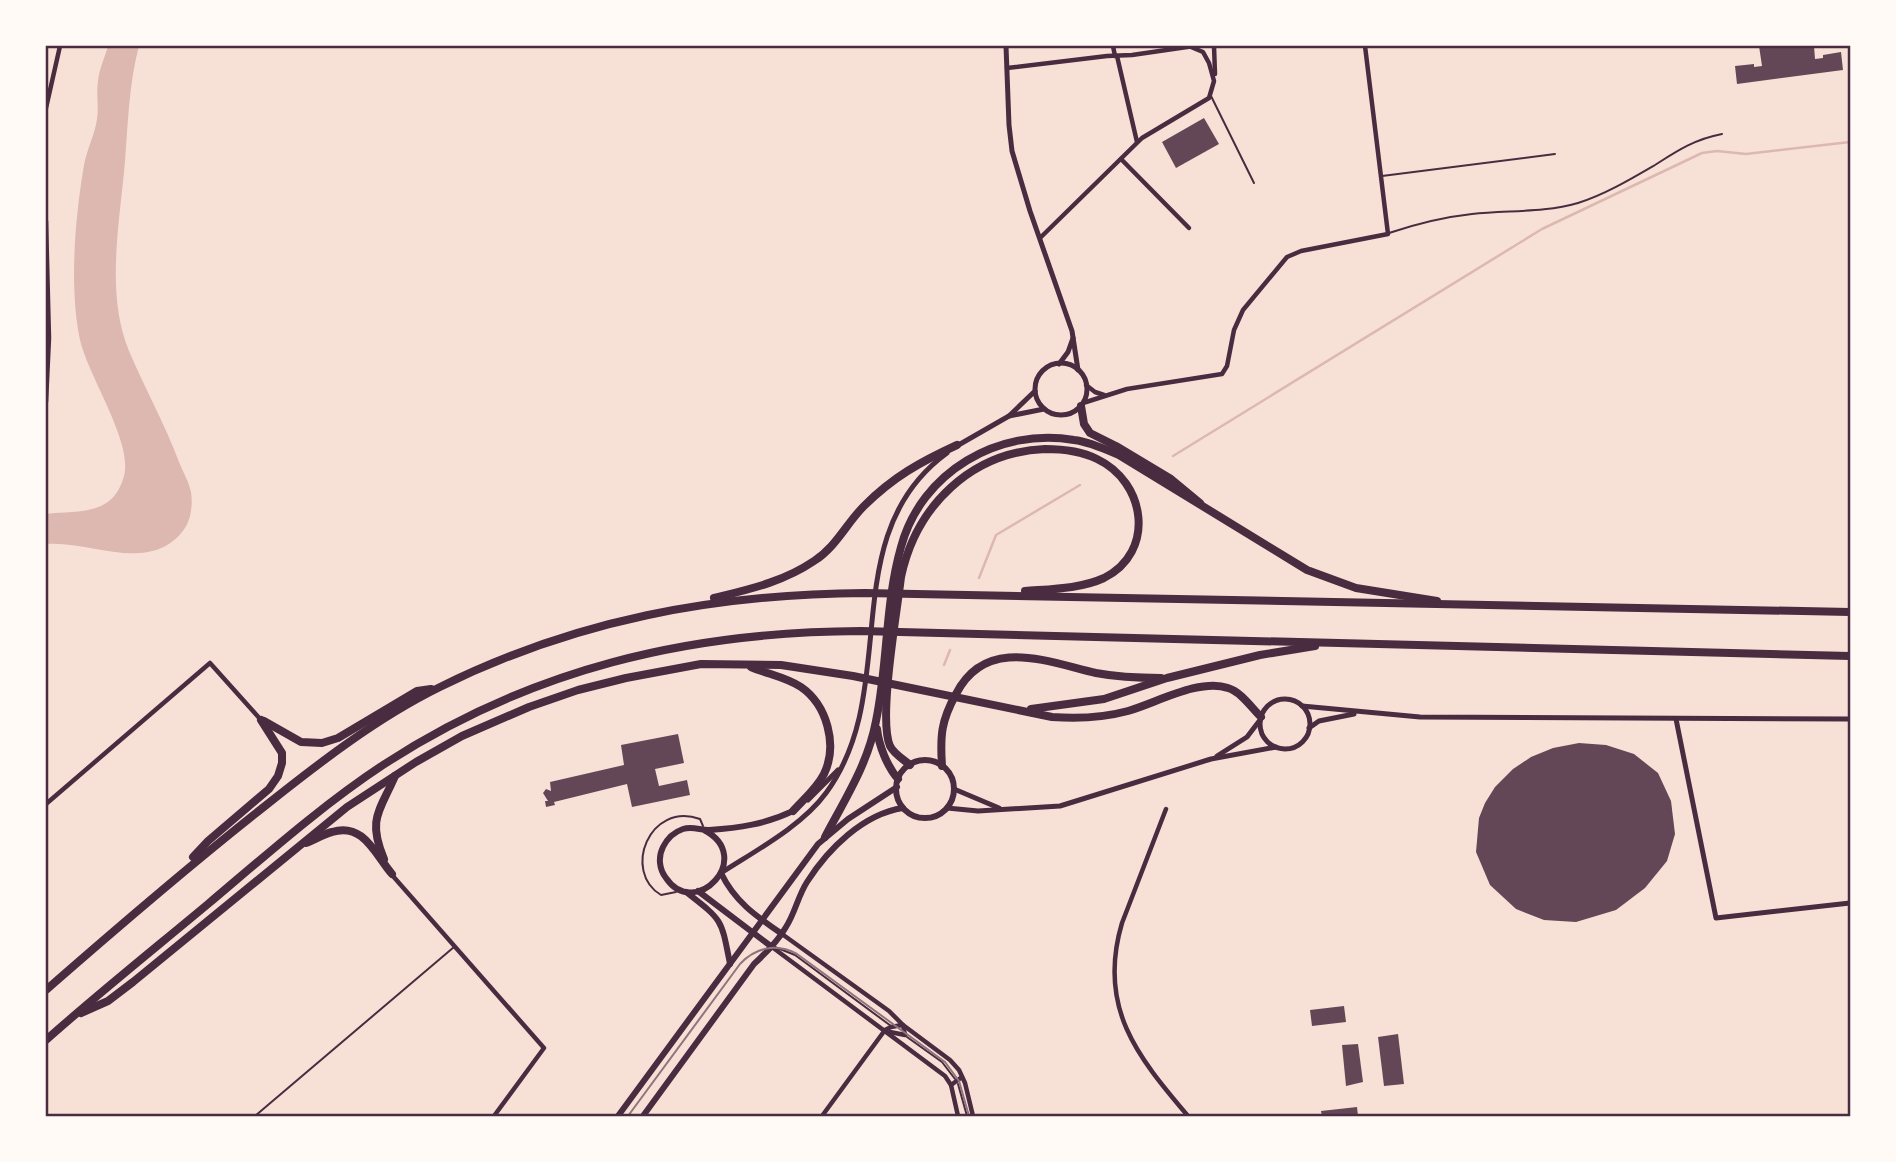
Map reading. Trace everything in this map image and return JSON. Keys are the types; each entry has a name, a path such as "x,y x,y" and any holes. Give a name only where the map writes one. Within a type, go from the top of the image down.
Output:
{"highway":[{"path":"1082,404 1084,424 1090,433 1171,478 1204,508"},
{"path":"825,837 864,766 876,722 895,571 901,544 910,523 924,499 956,467 996,446 1022,439 1049,437 1076,440 1119,456 1285,557 1331,580 1367,591 1471,606"},
{"path":"46,990 177,875 310,770 377,724 438,688 573,633 775,583 796,573 835,544 863,508 896,477 918,463 957,445"},
{"path":"910,765 889,745 886,726 888,690 905,561 919,526 938,500 973,469 1001,457 1031,450 1054,449 1087,454 1112,468 1123,479 1137,504 1139,525 1135,545 1119,567 1104,578 1088,583 987,594"},
{"path":"668,609 752,597 865,593 1850,612"},
{"path":"46,1040 313,816 384,764 501,701 602,663 674,647 752,635 861,631 1850,656"},
{"path":"1024,710 1104,699 1167,678 1261,655 1324,644"},
{"path":"942,766 941,727 949,706 959,686 978,668 993,661 1025,656 1108,675 1167,678"},
{"path":"72,1017 108,1001 339,813 396,775 462,736 529,707 578,690 625,678 701,664 815,668 1052,717 1085,719 1127,711 1196,688 1216,686 1235,691 1261,718"},
{"path":"745,664 800,686 814,699 827,723 830,735 828,766 818,783 793,811"},
{"path":"261,720 302,742 322,743 338,738 417,691 438,688"},
{"path":"177,875 208,841 269,789 278,776 282,753 261,720"},
{"path":"876,722 881,749 898,783"},
{"path":"392,874 378,844 376,829 380,805 396,775"},
{"path":"299,846 331,832 352,830 363,836 392,874"}],"main road":[{"path":"618,1116 825,837 898,783 910,765 925,761 942,766 951,776 954,789 952,799 947,808 935,817 912,815 899,801 898,783"},
{"path":"643,1116 754,964 782,934 806,883 822,862 845,838 870,819 880,813 903,808"},
{"path":"730,964 722,923 671,884 663,874 660,859 663,847 669,837 683,829 704,830 761,824 793,811"},
{"path":"683,891 698,891 711,886 721,873 724,862 721,846 704,830"},
{"path":"721,873 732,894 782,934"},
{"path":"698,891 772,947"}],"street":[{"path":"46,108 60,46"},
{"path":"1006,46 1012,151 1076,343 1078,370 1087,393 1082,404"},
{"path":"1113,46 1137,142"},
{"path":"1007,68 1193,46 1206,56 1214,82"},
{"path":"1040,238 1137,142 1203,103 1211,95 1214,82 1214,46"},
{"path":"1078,370 1059,363 1042,372 1036,381 1035,391 1044,409 1052,414 1072,413 1082,404 1105,395 1222,373 1227,366 1234,330 1243,310 1287,257 1301,251 1388,233 1365,46"},
{"path":"1121,159 1189,228"},
{"path":"46,221 49,338 46,402"},
{"path":"1059,363 1068,352 1073,338"},
{"path":"1086,385 1105,395"},
{"path":"721,873 814,807 829,789 845,762 862,710 879,563 888,529 905,497 942,457 957,445 1009,416 1035,391"},
{"path":"1009,416 1044,409"},
{"path":"46,804 210,663 261,720"},
{"path":"1211,759 1247,737 1268,705 1278,699 1292,700 1302,706 1420,717 1850,719"},
{"path":"947,808 978,811 1060,806 1211,759 1276,747 1285,749 1298,745 1306,737 1309,728 1308,716 1302,706"},
{"path":"1309,728 1325,719 1364,712"},
{"path":"1261,718 1263,736 1276,747"},
{"path":"1676,719 1716,918 1850,903"},
{"path":"793,811 817,792 845,762"},
{"path":"954,789 1002,809"},
{"path":"1166,809 1119,931 1115,979 1123,1019 1137,1053 1188,1116"},
{"path":"392,874 544,1048 494,1116"},
{"path":"782,934 889,1011 903,1025 950,1060 973,1116"},
{"path":"772,947 945,1076 951,1085 958,1116"},
{"path":"822,1116 885,1030 903,1025"},
{"path":"885,1030 905,1035 903,1025"},
{"path":"951,1085 959,1079"}],"lane":[{"path":"1365,46 1379,46"},
{"path":"1211,95 1254,183"},
{"path":"1388,233 1421,223 1472,214 1552,208 1578,203 1597,196 1653,166 1682,147 1699,139 1722,134"},
{"path":"1381,176 1555,154"},
{"path":"683,891 661,895 649,883 644,864 648,837 661,822 677,816 700,819 704,830"},
{"path":"255,1116 454,946"},
{"path":"772,947 795,955 942,1062 959,1079 967,1116"}],"shaded area":[{"path":"108,46 139,46 129,103 116,257 122,329 192,497 189,518 182,532 168,544 152,551 135,553 46,544 46,514 82,511 103,505 112,499 124,476 122,446 80,340 74,276 81,186 85,159 95,130 99,77"}],"building":[{"path":"1759,46 1814,46 1815,59 1841,52 1843,70 1737,84 1735,66 1762,66"},
{"path":"1204,118 1219,144 1176,168 1162,142"},
{"path":"678,734 684,763 655,769 659,786 687,780 690,795 632,807 627,784 554,802 555,805 546,807 545,801 548,801 543,793 546,789 551,791 550,782 624,765 621,745"},
{"path":"1579,743 1606,745 1634,754 1658,773 1671,801 1675,834 1667,861 1645,888 1616,910 1576,922 1544,920 1516,909 1490,885 1476,852 1479,818 1495,787 1513,769 1531,757 1553,748"},
{"path":"1344,1006 1346,1022 1312,1026 1310,1010"},
{"path":"1398,1034 1404,1084 1384,1086 1378,1037"},
{"path":"1358,1044 1363,1082 1346,1086 1342,1045"},
{"path":"1357,1107 1358,1116 1322,1116 1321,1111"}],"waterway":[{"path":"1173,456 1542,229 1702,153 1717,151 1746,154 1850,142"},
{"path":"979,578 996,535 1080,485"},
{"path":"944,665 950,650"}],"tram line":[{"path":"628,1116 740,964 746,958 767,948 797,954 945,1062 959,1081 969,1116"}]}
